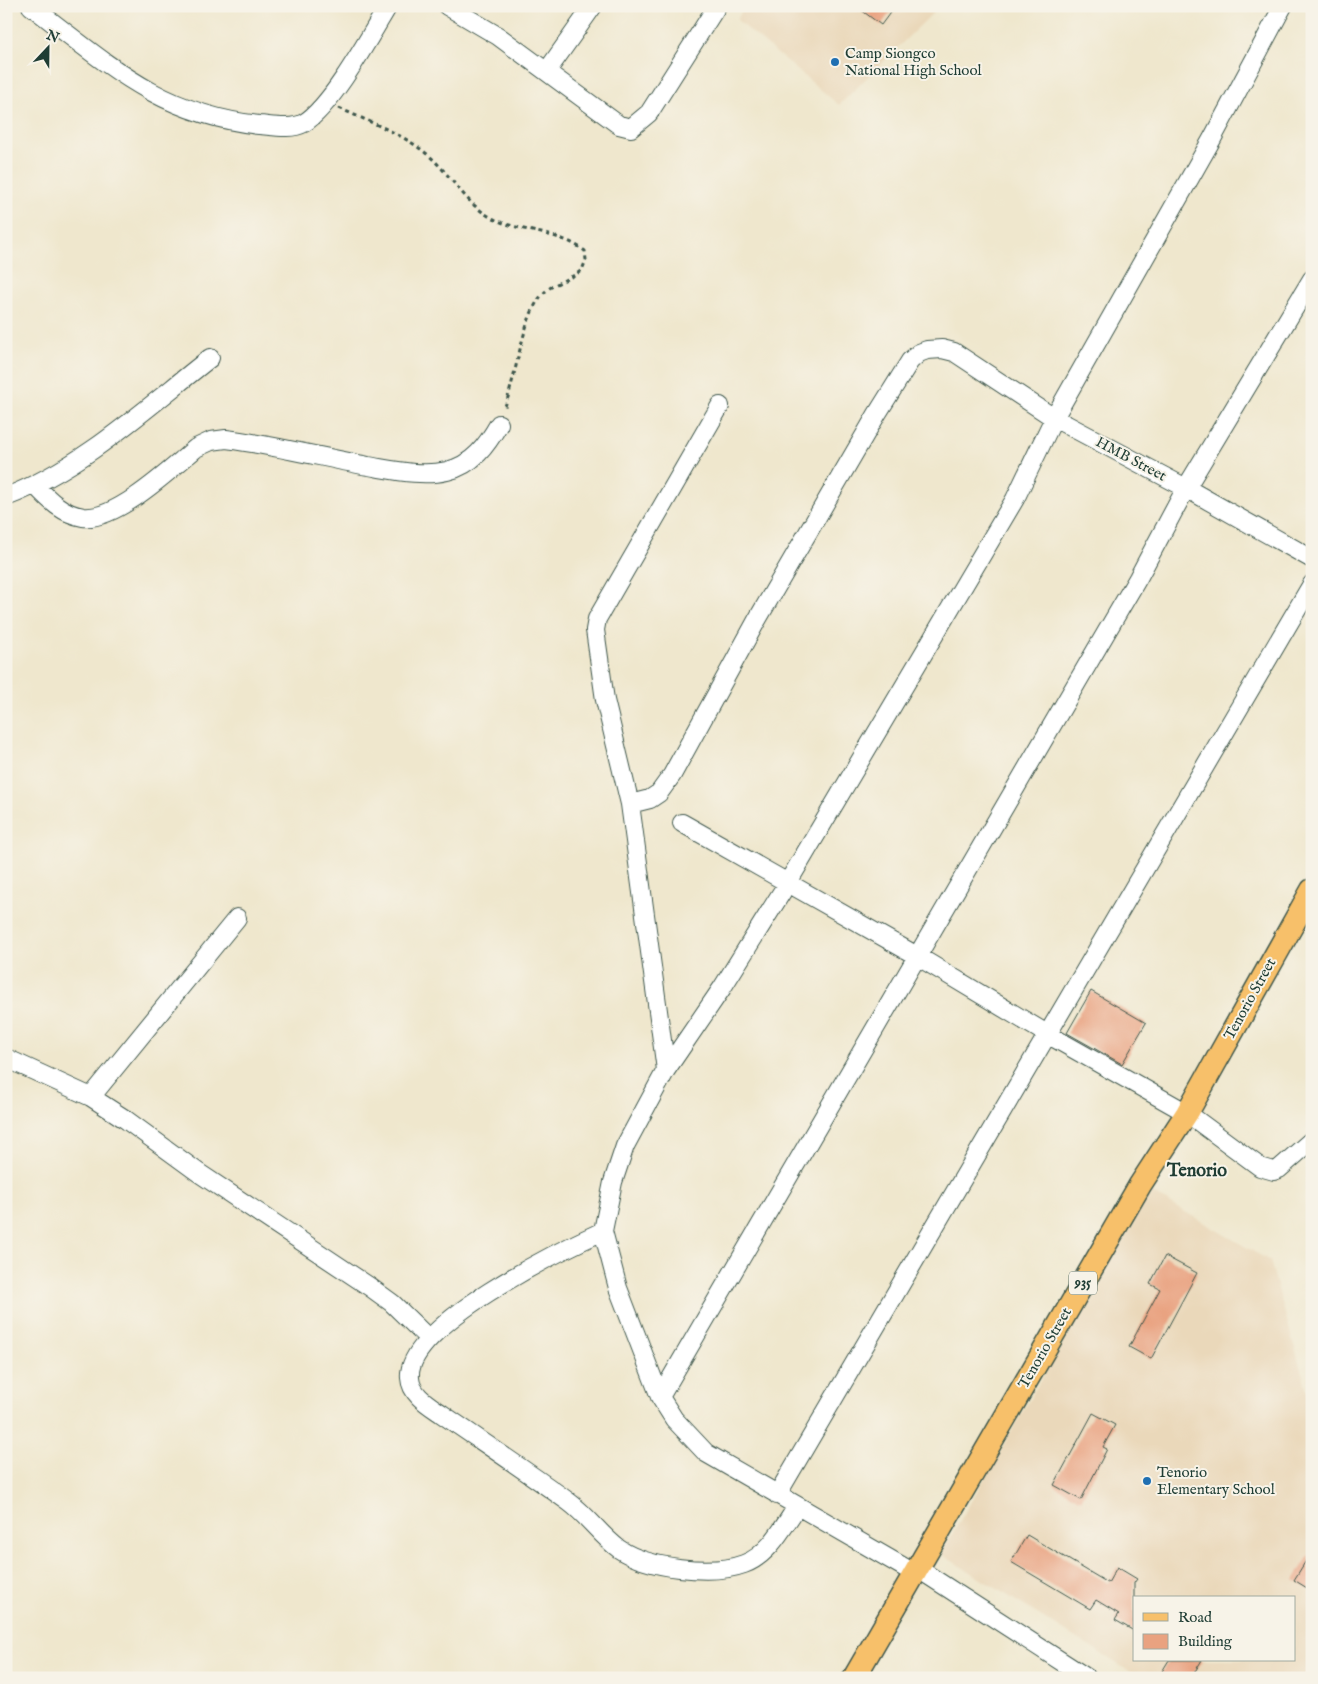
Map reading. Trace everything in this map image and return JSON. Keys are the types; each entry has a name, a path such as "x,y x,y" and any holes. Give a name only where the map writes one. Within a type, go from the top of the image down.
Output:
{"main road":[{"name":"Tenorio Street","path":"854,1678 1140,1185 1187,1113 1312,890"}],"street":[{"path":"31,6 135,84 205,116 240,123 286,127 303,123 325,102 346,74 388,6"},
{"path":"447,6 498,36 618,124 631,128 649,113 717,6"},
{"path":"547,71 593,6"},
{"path":"1087,1678 916,1571 798,1507 706,1453 674,1419 660,1396 618,1288 603,1231 613,1182 625,1146 666,1070 722,988 787,884 1015,499 1054,418 1212,139 1283,6"},
{"path":"660,1396 1138,578 1186,488 1312,280"},
{"name":"HMB Street","path":"630,804 650,799 659,793 672,775 762,612 876,414 910,361 927,350 942,349 954,352 1054,418 1186,488 1312,559"},
{"path":"6,497 36,486 111,435 210,358"},
{"path":"666,1070 630,804 605,700 595,630 597,619 720,406"},
{"path":"36,486 51,502 64,511 83,517 102,515 119,508 196,448 210,441 226,440 395,470 428,473 448,471 470,461 488,444 499,424"},
{"path":"777,1495 1312,584"},
{"path":"682,823 917,956 1046,1034 1187,1113 1260,1167 1274,1171 1286,1166 1312,1140"},
{"path":"91,1097 237,918"},
{"path":"6,1058 91,1097 125,1119 198,1173 370,1287 392,1303 428,1338"},
{"path":"603,1231 523,1270 428,1338 416,1354 411,1366 410,1378 413,1390 422,1399 571,1504 618,1548 636,1559 659,1566 718,1568 744,1564 774,1541 798,1507"}],"path":[{"path":"325,102 402,137 428,154 477,209 493,218 523,230 574,243 585,251 586,260 582,270 541,296 531,316 512,388 499,424"}],"shaded area":[{"name":"Camp Siongco National High School","path":"744,6 940,6 839,105 737,20"},
{"name":"Tenorio Elementary School","path":"1149,1191 1270,1261 1312,1408 1312,1678 1140,1678 941,1554"}],"building":[{"path":"856,6 895,6 881,25"},
{"path":"1091,991 1146,1023 1122,1064 1067,1033"},
{"path":"1165,1256 1197,1273 1151,1359 1129,1347 1160,1289 1150,1284"},
{"path":"1093,1413 1115,1425 1103,1447 1107,1449 1081,1500 1054,1485"},
{"path":"1027,1535 1108,1583 1117,1567 1137,1579 1134,1583 1133,1630 1115,1620 1119,1614 1096,1600 1090,1609 1011,1562"},
{"path":"1312,1551 1312,1591 1294,1580"},
{"path":"1168,1662 1201,1662 1191,1678 1158,1678"}],"place":[{"name":"Camp Siongco National High School","path":"835,62"},
{"name":"Tenorio Elementary School","path":"1147,1481"}],"district":[{"name":"Tenorio","path":"1197,1171"}]}
